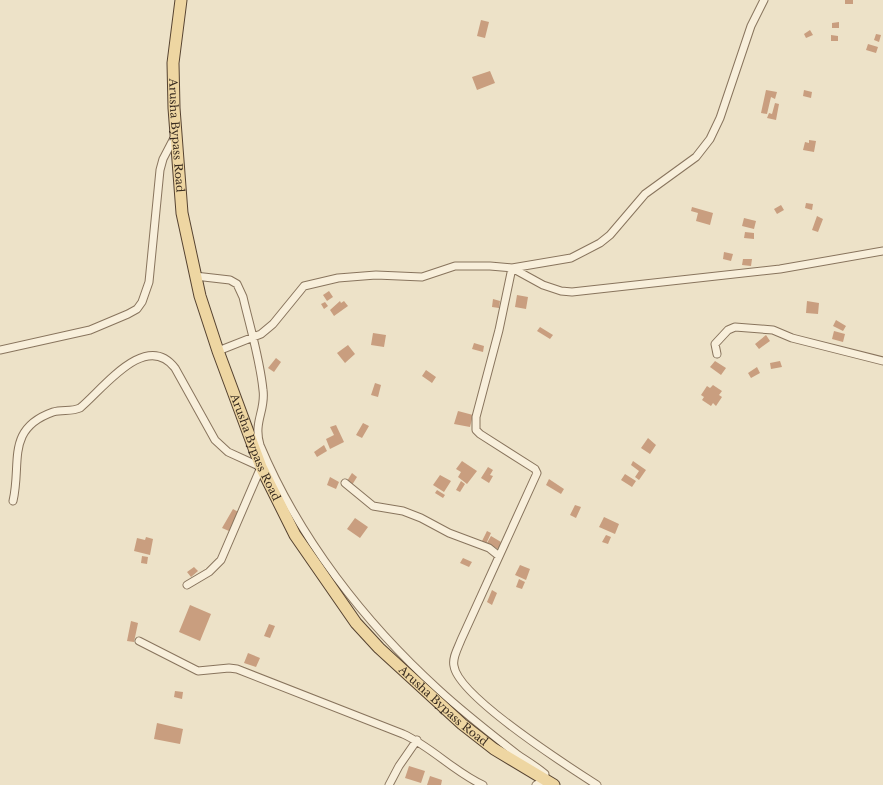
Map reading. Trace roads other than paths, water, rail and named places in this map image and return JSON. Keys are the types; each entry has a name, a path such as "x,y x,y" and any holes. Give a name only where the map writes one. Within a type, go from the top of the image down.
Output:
{"main road":[{"name":"Arusha Bypass Road","path":"182,0 173,63 176,135 182,212 195,276 218,352 261,467 295,535 356,623 408,676 462,724 540,782 554,785"}],"street":[{"path":"218,352 261,334 272,324 298,292 304,286 311,283 357,275 422,277 455,266 471,265 512,268 571,258 600,244 610,235 645,194 696,157 710,139 720,118 751,26 764,0"},
{"path":"0,350 90,330 128,314 137,308 145,295 149,282 160,170 164,158 176,135"},
{"path":"512,268 544,285 561,291 572,292 780,269 883,251"},
{"path":"512,268 499,330 476,417 476,430 535,468 536,472 461,640 454,660 454,667 460,679 486,706 562,762 598,785"},
{"path":"195,276 230,280 237,284 244,296 263,390 257,424 257,435 270,466 301,524 335,575 399,651 438,689 467,714 544,773 546,776 540,782"},
{"path":"717,354 715,344 718,338 728,330 735,327 773,330 792,338 883,362"},
{"path":"13,501 17,478 17,448 24,431 43,417 53,412 75,410 80,408 116,373 138,359 148,355 162,356 170,361 182,380 208,430 221,447 236,457 261,467 221,560 209,572 187,585"},
{"path":"345,483 373,506 403,511 421,518 448,533 489,548 499,556"},
{"path":"139,641 198,671 208,672 229,668 237,670 417,740 472,782 483,785"},
{"path":"389,785 399,766 417,740"}]}
